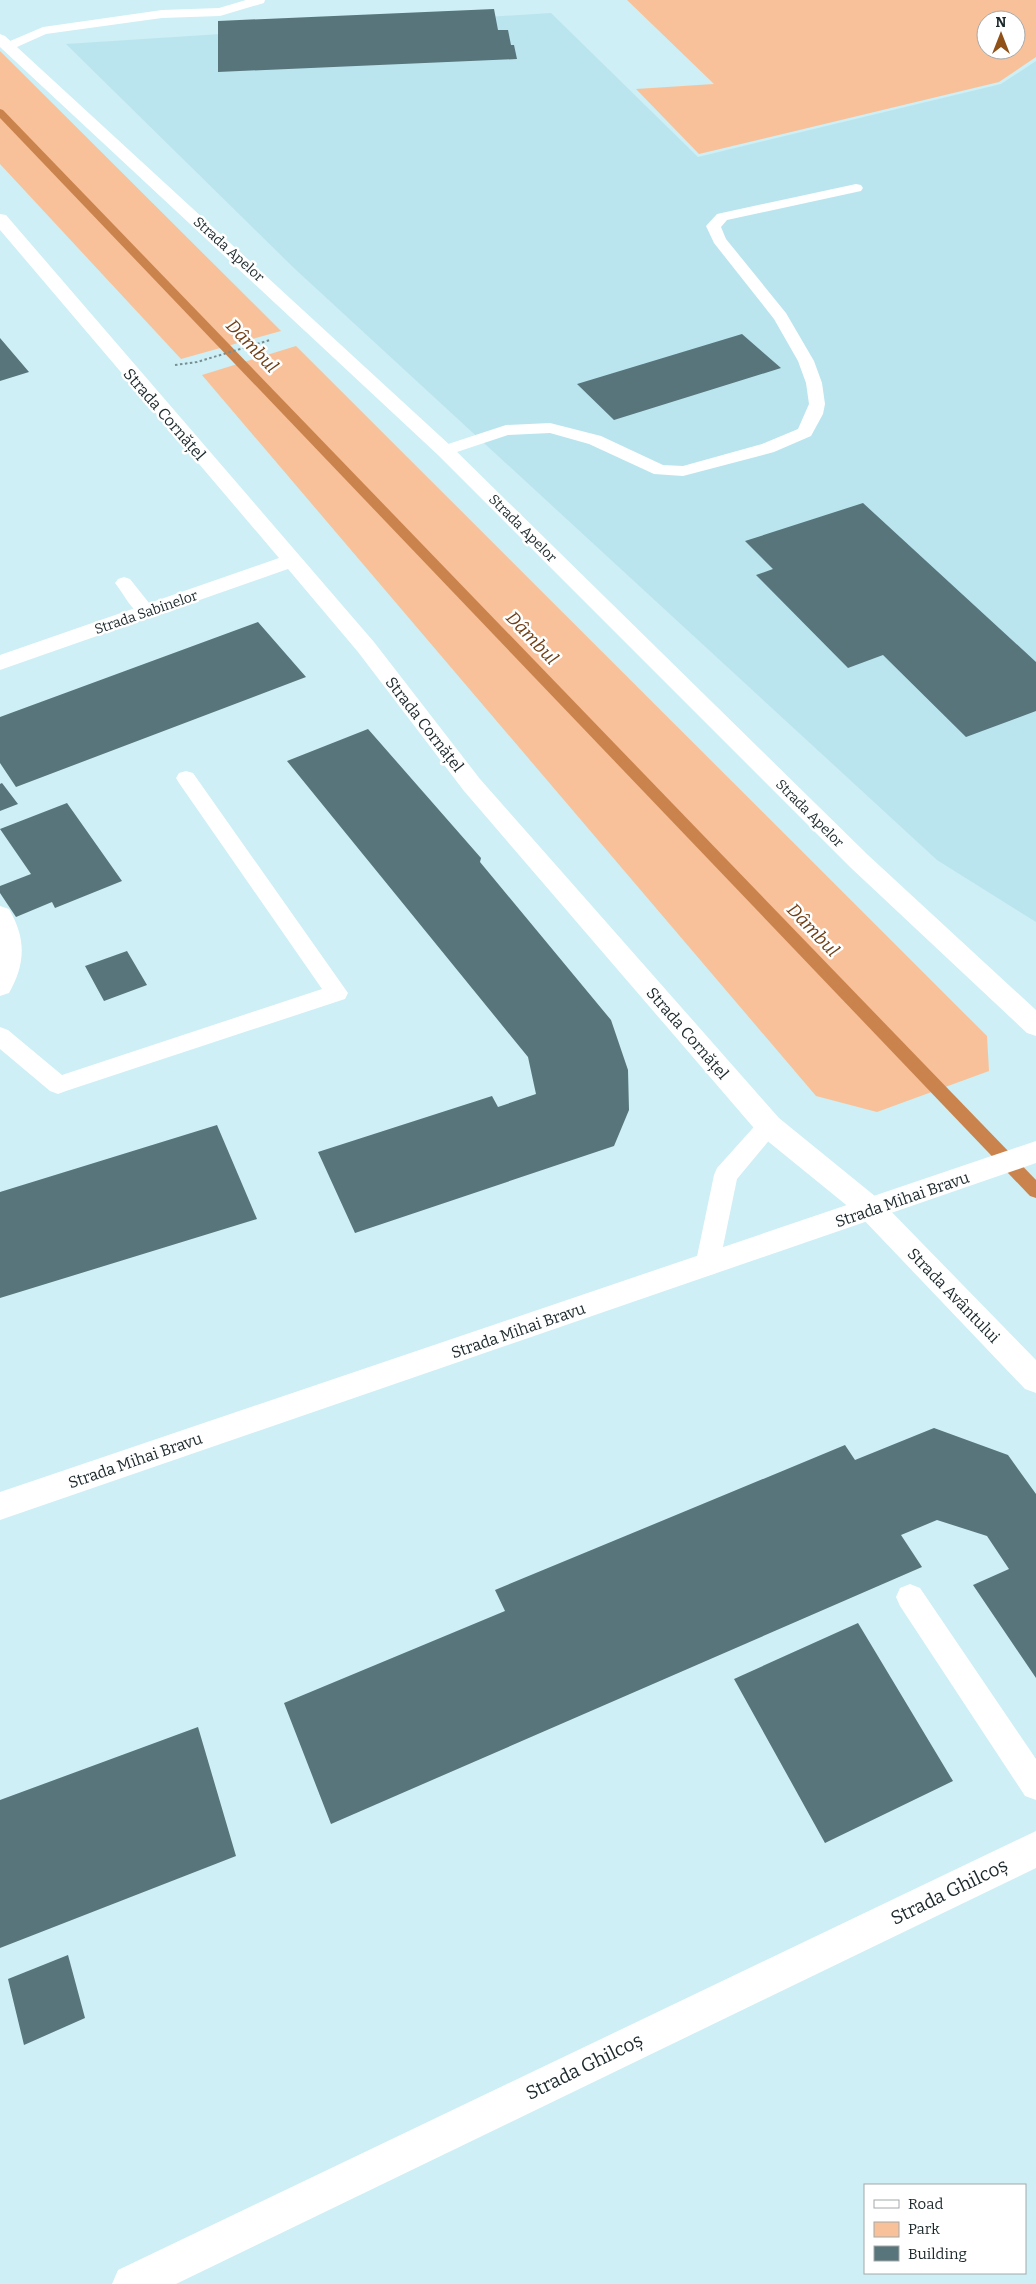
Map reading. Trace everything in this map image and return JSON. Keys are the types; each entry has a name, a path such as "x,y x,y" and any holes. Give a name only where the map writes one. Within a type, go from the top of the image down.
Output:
{"street":[{"name":"Strada Apelor","path":"4,43 445,451 859,861 1036,1026"},
{"name":"Strada Cornățel","path":"0,219 366,647 472,785 769,1126 871,1209"},
{"name":"Strada Sabinelor","path":"2,659 292,562"},
{"path":"0,915 8,926 10,956 0,986"},
{"name":"Strada Mihai Bravu","path":"0,1506 1036,1152"},
{"name":"Strada Avântului","path":"871,1209 1036,1380"},
{"name":"Strada Ghilcoș","path":"132,2284 1036,1849"}],"lane":[{"path":"4,43 43,30 162,14 220,12 259,0"},
{"path":"445,451 506,430 550,428 595,440 660,470 683,471 768,448 805,432 817,405 811,371 788,327 719,240 713,226 722,217 856,188"},
{"path":"124,582 146,612"},
{"path":"0,1036 58,1084 337,993 186,778"},
{"path":"707,1266 726,1174 769,1126"},
{"path":"910,1597 1036,1785"}],"path":[{"path":"174,365 197,362 314,328"}],"shaded area":[{"path":"551,13 698,157 1001,84 1036,61 1036,922 937,860 295,269 66,44"}],"green space":[{"path":"627,0 1036,0 1036,57 999,82 699,154 636,89 714,84"},
{"path":"0,51 281,331 181,359 0,164"},
{"path":"296,346 987,1036 989,1071 877,1112 816,1096 202,375"}],"building":[{"path":"494,9 498,30 508,30 511,45 514,45 517,59 218,72 218,21"},
{"path":"742,334 781,368 614,420 577,384"},
{"path":"0,338 29,372 0,381"},
{"path":"863,503 1036,662 1036,711 966,737 883,655 848,668 756,575 773,569 745,541"},
{"path":"258,622 306,677 16,787 0,763 0,717"},
{"path":"368,729 481,858 480,862 611,1020 628,1070 629,1110 614,1146 355,1233 318,1152 492,1096 498,1107 536,1094 528,1057 287,761"},
{"path":"2,783 18,804 0,811 0,784"},
{"path":"67,803 122,881 55,908 52,902 16,917 0,893 0,886 31,874 0,829"},
{"path":"127,951 147,985 104,1001 85,966"},
{"path":"217,1125 257,1219 0,1298 0,1192"},
{"path":"934,1428 1008,1455 1036,1494 1036,1678 973,1585 1009,1569 987,1536 937,1520 901,1535 922,1567 331,1824 284,1703 505,1611 495,1590 845,1445 855,1460"},
{"path":"858,1623 953,1781 825,1843 734,1679"},
{"path":"198,1727 236,1856 0,1948 0,1800"},
{"path":"68,1955 85,2018 24,2045 8,1979"}],"waterway":[{"name":"Dâmbul","path":"0,112 1036,1191"}]}
